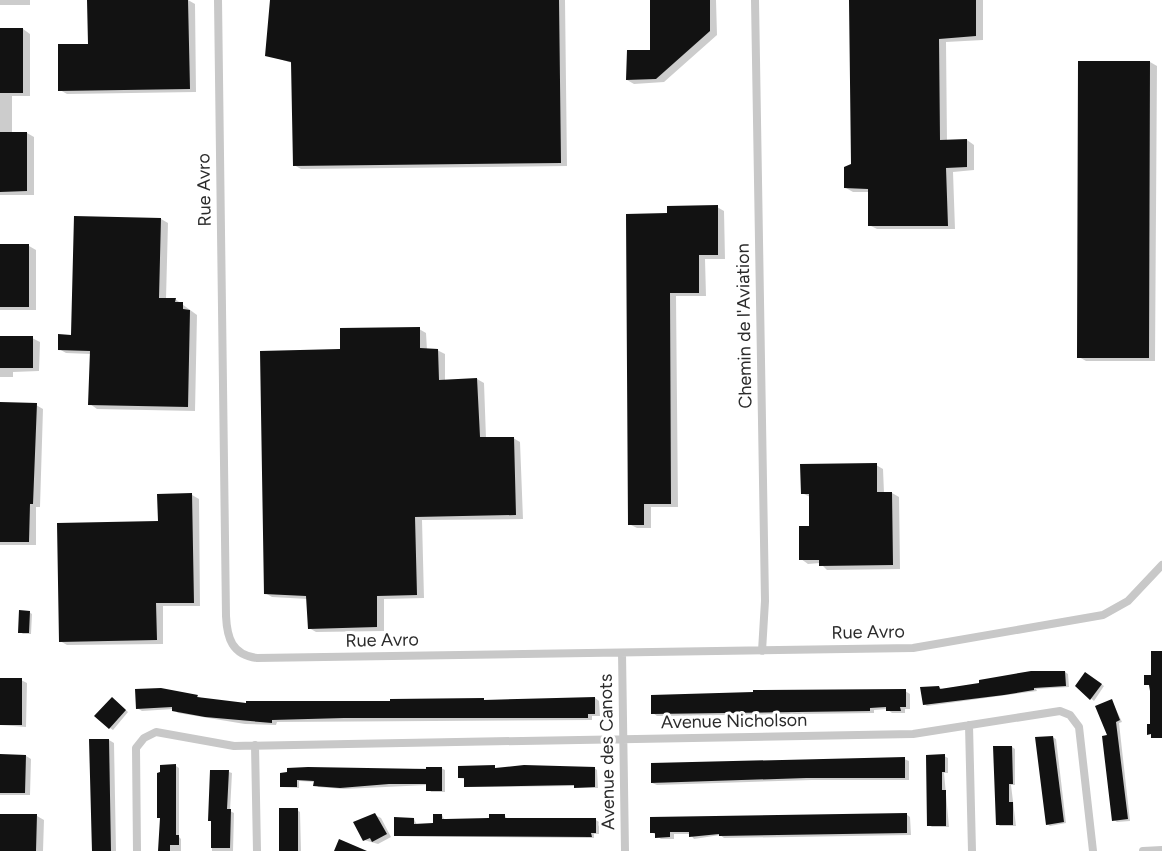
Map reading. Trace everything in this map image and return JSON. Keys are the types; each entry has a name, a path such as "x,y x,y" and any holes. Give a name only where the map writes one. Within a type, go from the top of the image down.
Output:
{"street":[{"name":"Rue Avro","path":"218,0 226,616 232,645 242,655 257,658 913,648 1103,615 1128,601 1162,565"},
{"name":"Chemin de l'Aviation","path":"756,0 765,601 762,651"},
{"name":"Avenue des Canots","path":"621,653 625,851"},
{"name":"Avenue Nicholson","path":"137,851 136,748 144,738 156,732 234,746 913,734 1060,711 1070,715 1079,727 1093,851"},
{"path":"969,725 972,851"},
{"path":"255,745 257,851"},
{"path":"1143,851 1162,850"}],"building":[{"path":"87,0 188,0 190,89 58,91 58,44 88,44"},
{"path":"270,0 559,0 561,163 293,166 291,62 265,56"},
{"path":"650,0 710,0 710,31 656,79 626,80 627,50 650,50"},
{"path":"849,0 976,0 976,36 939,39 940,140 967,139 967,167 946,168 948,226 868,226 868,189 844,188 844,167 851,164"},
{"path":"0,28 23,28 23,93 0,93"},
{"path":"1078,61 1150,61 1149,358 1077,358"},
{"path":"0,132 27,132 27,191 0,192"},
{"path":"718,205 718,255 699,255 699,293 670,293 671,504 644,504 644,525 628,525 626,214 667,213 667,206"},
{"path":"74,216 161,218 159,298 176,298 175,302 183,302 183,309 190,310 188,407 88,405 90,351 58,350 58,334 71,335"},
{"path":"0,244 29,244 29,307 0,307"},
{"path":"420,327 420,348 438,349 439,380 477,378 480,437 514,437 516,515 415,517 417,595 377,596 377,627 308,629 306,596 264,594 260,351 340,349 340,328"},
{"path":"0,336 33,336 33,368 0,368"},
{"path":"0,402 37,403 33,504 30,504 29,542 0,542"},
{"path":"877,463 877,492 892,492 893,565 819,566 819,560 799,560 799,526 809,526 809,494 801,494 800,464"},
{"path":"192,493 194,603 156,603 157,640 59,642 57,523 158,521 157,494"},
{"path":"19,610 30,611 29,633 18,633"},
{"path":"1151,651 1162,651 1162,738 1151,738 1151,734 1147,735 1147,724 1150,724 1150,691 1149,685 1144,685 1144,675 1151,675"},
{"path":"1031,671 1065,671 1066,686 1034,688 1034,690 1004,695 923,705 920,687 939,686 940,689"},
{"path":"1085,672 1102,684 1090,700 1075,686"},
{"path":"0,678 22,678 22,725 0,725"},
{"path":"161,688 198,695 197,697 246,703 246,701 595,697 595,714 588,714 588,718 344,718 272,720 272,723 205,717 172,711 172,707 136,709 135,689"},
{"path":"906,689 906,707 900,707 901,711 886,711 886,707 870,708 870,711 651,714 651,695 753,692 753,690"},
{"path":"112,697 126,710 109,729 94,716"},
{"path":"1112,699 1120,720 1116,722 1128,819 1112,821 1102,736 1107,735 1095,706"},
{"path":"1053,736 1064,822 1046,825 1035,737"},
{"path":"89,739 109,739 111,851 92,851"},
{"path":"993,746 1012,746 1013,784 1009,784 1009,802 1013,802 1013,825 996,825"},
{"path":"0,754 26,755 25,793 0,793"},
{"path":"945,754 942,790 946,790 946,826 927,826 926,755"},
{"path":"905,757 905,778 806,778 651,783 651,763"},
{"path":"176,764 176,835 179,835 179,845 170,845 170,851 158,851 160,818 157,818 157,773 160,772 160,765"},
{"path":"495,765 495,768 524,765 595,767 595,787 574,788 574,785 464,787 464,778 458,778 458,766"},
{"path":"426,767 442,767 442,791 426,791 426,784 340,788 313,786 314,781 297,780 297,787 280,787 280,773 287,772 287,768 426,769"},
{"path":"210,770 229,770 227,809 231,809 230,848 211,848 211,821 208,821"},
{"path":"279,808 298,808 298,851 279,851"},
{"path":"375,813 387,834 372,842 370,838 363,841 353,822"},
{"path":"907,813 907,833 719,836 719,834 689,837 689,832 670,832 670,837 655,838 655,833 650,833 650,817"},
{"path":"0,814 37,814 36,851 0,851"},
{"path":"433,814 442,814 442,819 489,818 489,814 505,814 505,818 596,818 596,833 591,833 592,837 394,836 394,817 414,818 414,824 433,823"},
{"path":"339,839 367,851 334,851"}]}
